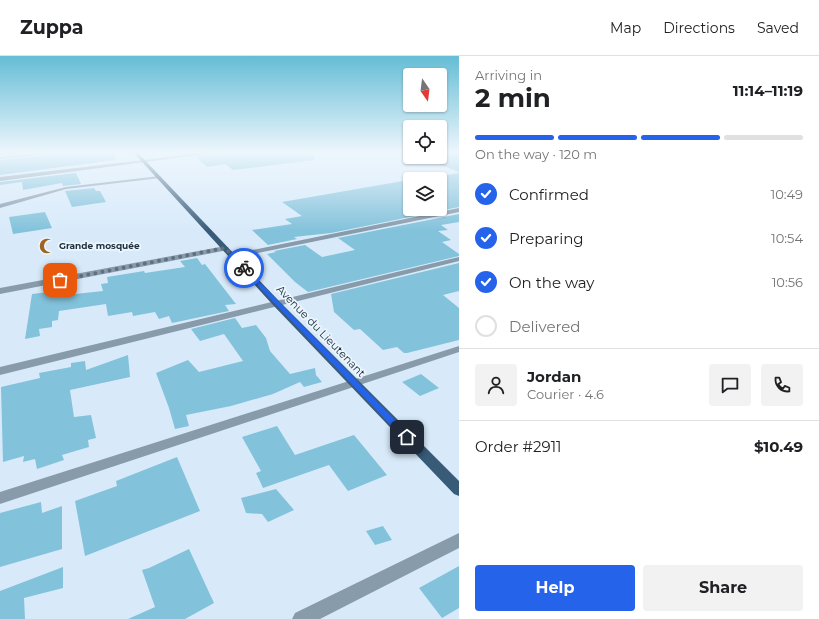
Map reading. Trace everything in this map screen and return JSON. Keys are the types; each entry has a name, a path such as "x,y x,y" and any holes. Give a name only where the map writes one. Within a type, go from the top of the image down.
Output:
{"main road":[{"name":"Avenue du Lieutenant","path":"160,178 276,303 459,490"}],"street":[{"path":"233,256 459,210"},
{"path":"0,292 225,248"},
{"path":"0,371 459,259"},
{"path":"0,498 459,350"},
{"path":"301,619 459,540"}],"lane":[{"path":"0,206 66,188 148,178"}],"building":[{"path":"31,178 78,178 81,184 63,186 62,183 23,190 22,182 0,185 0,182"},
{"path":"447,178 459,178 459,207 447,209"},
{"path":"403,181 403,216 415,216 331,233 294,237 297,239 268,245 252,230 292,224 285,219 302,216 282,202"},
{"path":"94,188 96,191 100,191 106,202 72,207 65,191"},
{"path":"45,212 52,228 13,234 9,217"},
{"path":"459,214 459,222 441,225 448,230 438,231 451,240 442,242 459,254 459,256 308,292 295,282 267,254 276,252 274,251 305,245 322,257 355,250 338,238"},
{"path":"197,258 202,265 205,264 236,304 225,305 229,311 172,323 169,316 159,319 155,312 133,316 132,312 108,316 106,304 59,311 58,320 52,321 52,327 39,329 40,336 25,339 32,294 74,289 75,294 103,291 101,284 108,283 107,277 144,271 145,273 185,267 180,261"},
{"path":"459,263 459,291 443,295 459,308 459,340 407,353 404,353 397,347 383,350 360,329 354,330 334,312 331,294"},
{"path":"235,318 242,328 256,325 266,338 270,351 290,374 315,368 316,375 322,382 304,387 300,382 273,394 231,406 186,415 189,426 175,429 156,373 188,360 199,372 243,361 224,334 200,341 191,329"},
{"path":"128,355 130,377 70,390 74,417 91,415 96,438 88,440 89,447 62,455 64,460 37,469 35,459 23,462 24,456 3,462 1,387 40,378 39,373 71,367 71,363 85,361 86,370"},
{"path":"421,374 439,388 420,396 402,382"},
{"path":"277,426 295,455 354,435 387,475 348,491 329,465 263,488 256,473 261,471 242,437"},
{"path":"177,457 200,511 85,556 75,501 117,486 116,481"},
{"path":"276,489 294,510 268,522 262,514 246,513 241,498"},
{"path":"41,502 42,513 62,506 62,549 0,567 0,513"},
{"path":"383,526 392,540 375,545 366,531"},
{"path":"189,549 214,603 185,619 128,619 155,607 142,570"},
{"path":"459,566 459,608 442,618 419,588"},
{"path":"63,567 63,588 24,598 25,619 0,619 0,591"}],"way so far":[{"path":"60,280 225,248 244,268"}],"place":[{"name":"Grande mosquée","path":"47,246"}],"route":[{"path":"244,268 276,303 407,437"}]}
